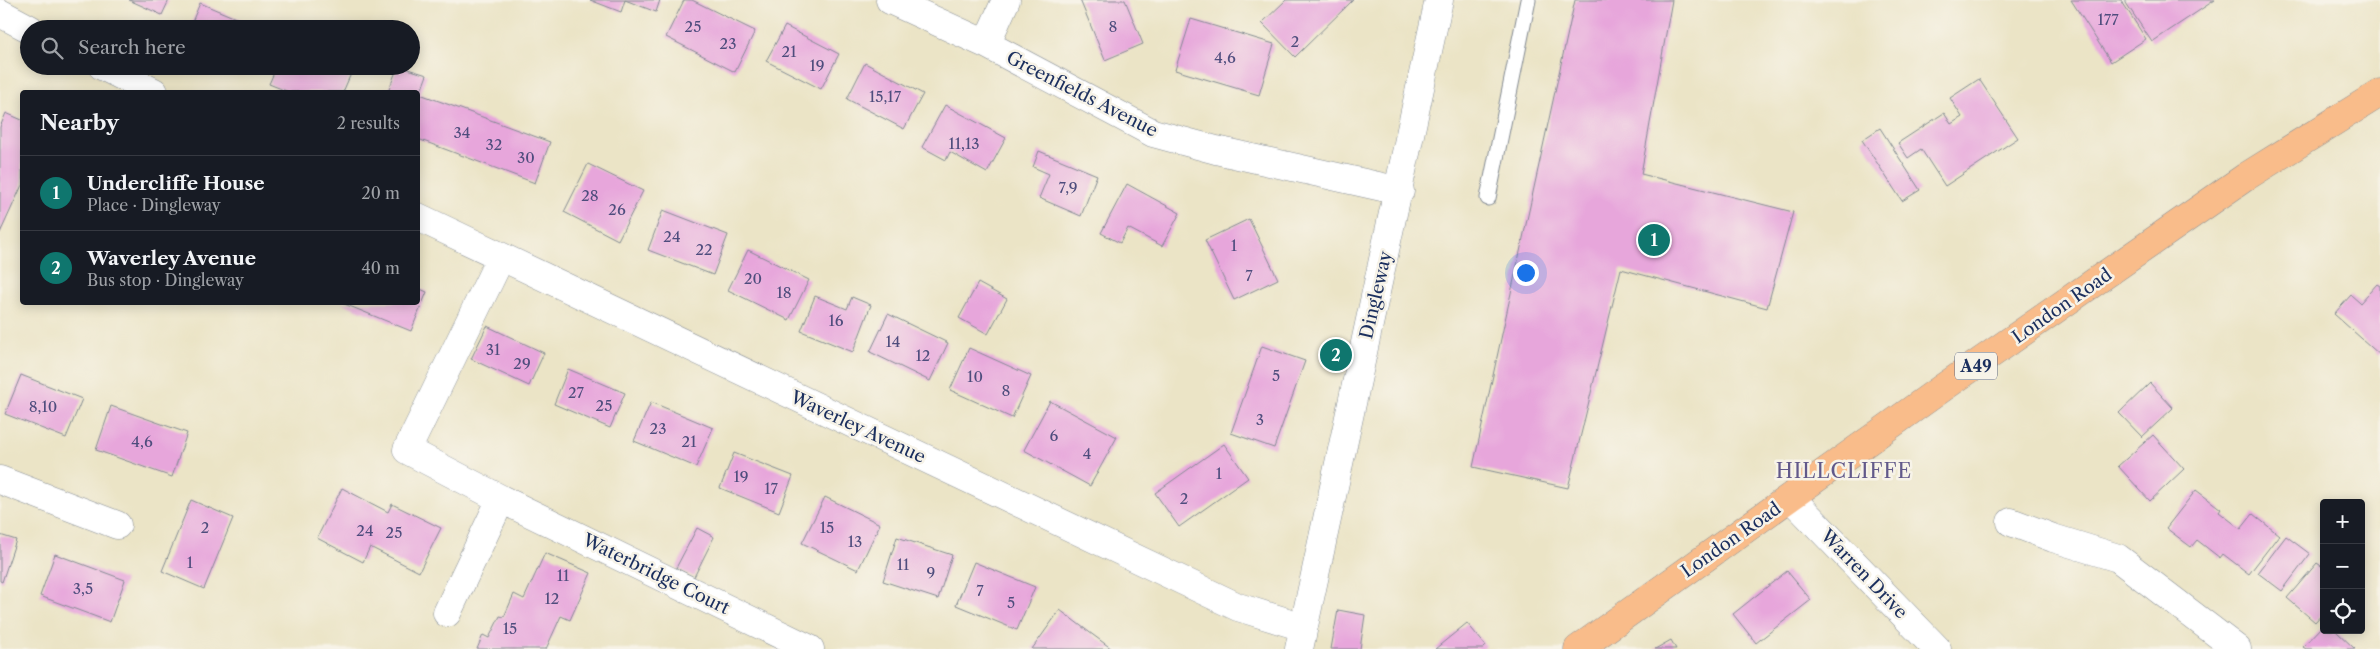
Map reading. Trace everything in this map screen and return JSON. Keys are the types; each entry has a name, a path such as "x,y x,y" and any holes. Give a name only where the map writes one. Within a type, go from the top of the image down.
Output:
{"highway":[{"name":"London Road","path":"1578,649 2247,176 2380,93"}],"street":[{"name":"Greenfields Avenue","path":"890,0 986,44 1153,134 1400,191"},
{"path":"986,44 1006,0"},
{"name":"Dingleway","path":"1301,638 1400,191 1439,0"},
{"path":"0,13 20,24"},
{"path":"120,75 150,90"},
{"name":"Waverley Avenue","path":"420,218 1301,638"},
{"name":"Waterbridge Court","path":"501,258 407,450 501,500 810,649"},
{"path":"0,480 117,525"},
{"name":"Warren Drive","path":"1791,498 1937,649"},
{"path":"447,613 501,500"},
{"path":"2011,522 2053,538 2118,558 2237,649"}],"lane":[{"path":"1488,198 1528,0"}],"building":[{"path":"129,0 169,0 162,15"},
{"path":"590,0 625,0 621,12"},
{"path":"625,0 660,0 656,12"},
{"path":"684,0 692,0 755,31 735,72 666,37"},
{"path":"1080,0 1125,0 1143,44 1105,60"},
{"path":"1286,0 1353,0 1295,57 1262,23"},
{"path":"1575,0 1672,0 1641,174 1793,212 1767,308 1621,269 1568,488 1473,467"},
{"path":"2071,0 2121,0 2146,39 2111,62"},
{"path":"2124,0 2215,0 2152,42"},
{"path":"200,3 241,20 193,20"},
{"path":"1191,19 1274,44 1259,95 1175,70"},
{"path":"785,26 839,54 821,89 766,61"},
{"path":"865,63 923,94 904,129 847,99"},
{"path":"420,73 427,75 420,94 420,90 389,90 395,75 420,75"},
{"path":"273,75 350,75 344,90 284,90 269,84"},
{"path":"1979,79 2018,138 1945,186 1921,149 1908,158 1898,143 1944,113 1951,124 1962,117 1950,98"},
{"path":"420,94 550,142 535,183 420,140"},
{"path":"945,105 1006,138 987,173 950,152 946,160 922,147"},
{"path":"6,113 20,119 20,189 0,233 0,127"},
{"path":"1880,128 1920,190 1902,201 1862,140"},
{"path":"1039,151 1097,175 1081,216 1039,198 1049,174 1033,167"},
{"path":"588,164 643,191 618,240 564,212"},
{"path":"1127,184 1180,213 1162,246 1128,228 1120,243 1101,233"},
{"path":"663,210 728,235 713,275 648,250"},
{"path":"1249,219 1278,279 1234,300 1205,240"},
{"path":"748,250 809,280 789,320 728,290"},
{"path":"978,283 1007,299 988,334 959,318"},
{"path":"2377,284 2380,286 2380,355 2334,314 2351,295 2360,303"},
{"path":"420,289 427,292 411,331 347,305 420,305"},
{"path":"815,296 847,309 852,297 871,305 853,352 801,331"},
{"path":"888,314 948,343 930,381 870,352"},
{"path":"487,326 544,353 529,386 471,359"},
{"path":"1262,346 1305,361 1274,448 1231,433"},
{"path":"969,348 1031,376 1012,418 950,390"},
{"path":"568,369 625,393 610,428 554,404"},
{"path":"21,375 82,399 66,438 5,414"},
{"path":"2150,383 2173,408 2142,437 2119,413"},
{"path":"1050,401 1117,437 1090,486 1024,450"},
{"path":"651,402 713,428 696,467 634,441"},
{"path":"111,406 187,433 172,477 96,450"},
{"path":"2153,435 2184,469 2150,501 2118,466"},
{"path":"1224,444 1248,478 1179,527 1155,493"},
{"path":"734,453 793,476 779,512 720,488"},
{"path":"342,488 388,512 392,504 441,528 419,572 370,547 363,562 317,538"},
{"path":"2196,490 2221,509 2219,512 2241,529 2253,514 2279,535 2249,574 2223,554 2220,558 2197,540 2191,547 2166,528"},
{"path":"825,497 880,524 858,570 802,543"},
{"path":"191,500 233,518 204,589 162,571"},
{"path":"697,528 714,537 694,577 676,568"},
{"path":"0,535 16,540 2,582 0,581"},
{"path":"2286,536 2310,554 2282,591 2258,573"},
{"path":"897,537 952,555 938,599 883,581"},
{"path":"545,553 591,573 570,620 561,616 546,649 477,649 483,635 489,638 500,616 504,617 514,594 524,599"},
{"path":"55,554 125,580 110,622 40,596"},
{"path":"974,562 1035,587 1017,630 956,605"},
{"path":"2317,563 2320,565 2320,616 2315,622 2287,598"},
{"path":"1787,571 1811,600 1756,643 1733,614"},
{"path":"1060,610 1089,632 1112,649 1032,649"},
{"path":"1338,610 1365,615 1360,649 1331,649"},
{"path":"1467,623 1486,646 1483,649 1435,649"},
{"path":"2320,629 2320,634 2339,634 2355,649 2306,649 2303,647"},
{"path":"1671,640 1676,649 1655,649"}],"place":[{"name":"Undercliffe House","path":"1654,240"},
{"name":"Waverley Avenue","path":"1336,355"}],"district":[{"name":"HILLCLIFFE","path":"1844,471"}]}
